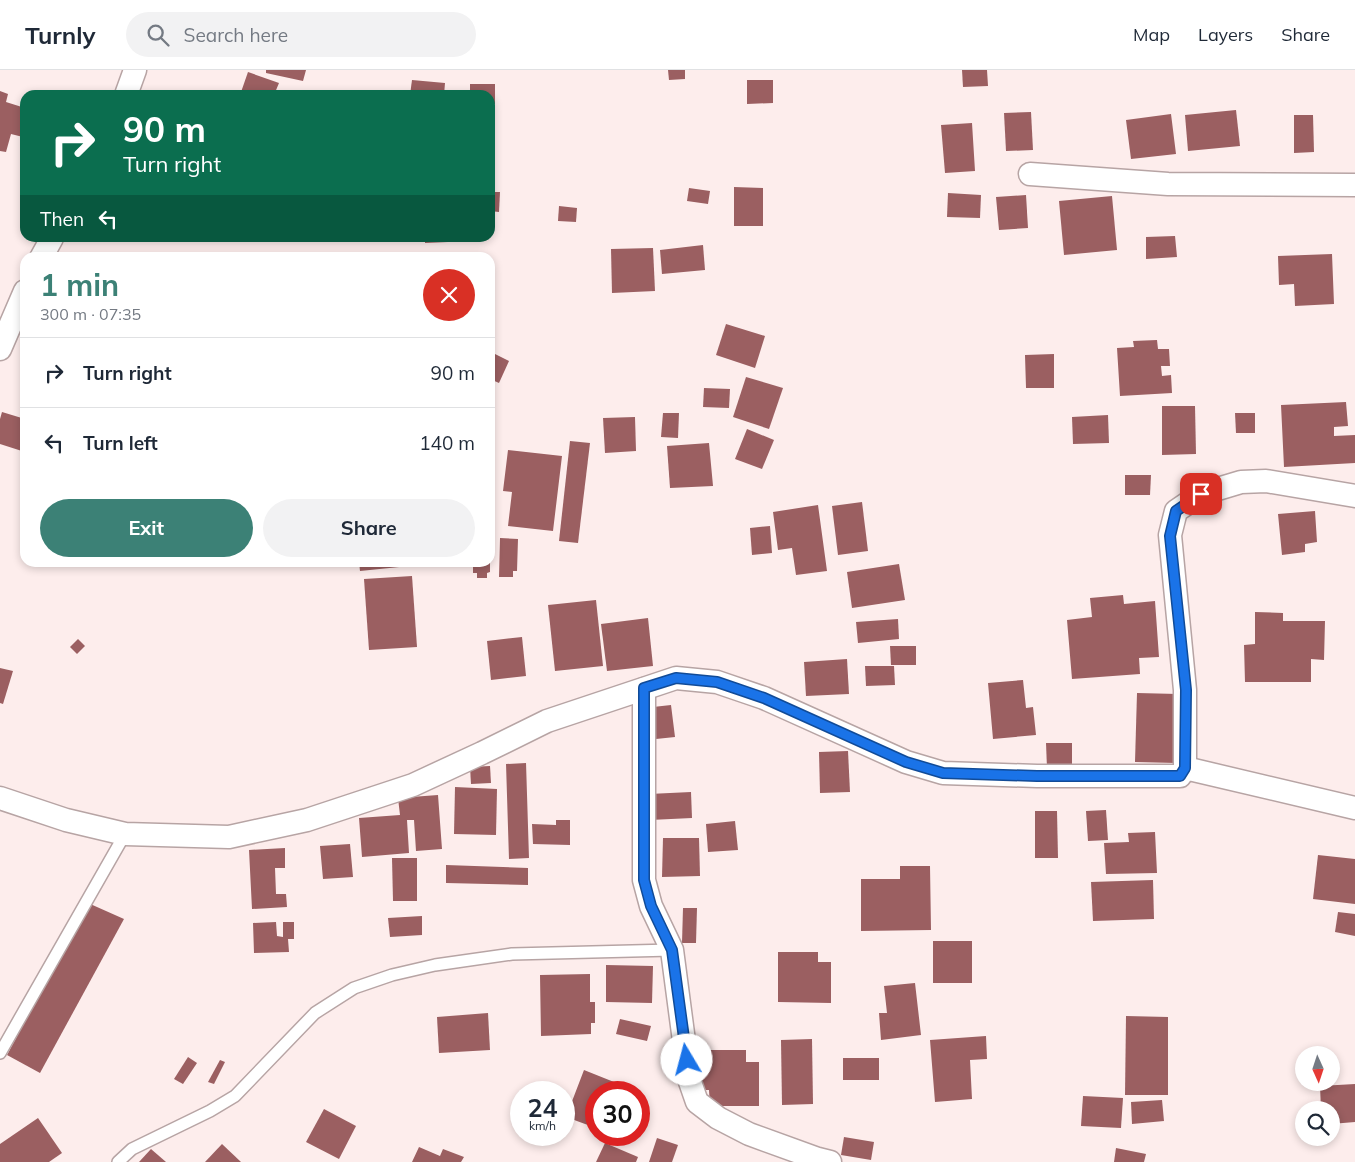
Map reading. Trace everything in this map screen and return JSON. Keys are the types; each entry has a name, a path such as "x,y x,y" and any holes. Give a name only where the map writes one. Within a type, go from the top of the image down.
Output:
{"street":[{"path":"128,90 135,70"},
{"path":"1030,174 1168,184 1355,185"},
{"path":"0,349 20,303"},
{"path":"0,798 66,820 125,834 229,837 308,820 413,785 482,754 547,721 676,678 717,682 764,698 906,762 943,773 1037,776 1180,776 1185,768 1186,690 1170,536 1176,511 1201,494 1241,482 1266,482 1355,496"},
{"path":"644,688 644,880 651,906 672,950 689,1079 697,1102 718,1118 749,1134 818,1160 830,1162"},
{"path":"1185,768 1355,808"}],"lane":[{"path":"0,1053 125,834"},
{"path":"118,1162 132,1149 210,1111 235,1096 315,1013 354,988 392,975 435,965 512,954 672,950"}],"building":[{"path":"266,70 306,70 303,81 266,73"},
{"path":"668,70 685,70 685,79 669,80"},
{"path":"962,70 987,70 988,86 963,87"},
{"path":"248,72 279,83 276,90 242,90"},
{"path":"412,80 445,83 444,90 411,90"},
{"path":"747,80 773,80 773,103 747,104"},
{"path":"470,84 495,84 495,90 470,90"},
{"path":"0,91 8,94 6,102 20,106 20,136 11,134 6,152 0,151"},
{"path":"1236,110 1240,146 1188,151 1185,115"},
{"path":"1031,112 1033,150 1006,151 1004,113"},
{"path":"1171,114 1176,154 1131,159 1126,120"},
{"path":"1294,115 1313,115 1314,152 1294,153"},
{"path":"972,123 975,171 945,173 941,125"},
{"path":"734,187 763,188 763,226 734,226"},
{"path":"689,188 710,191 708,204 687,201"},
{"path":"495,192 500,192 499,212 495,212"},
{"path":"948,193 981,195 980,218 947,217"},
{"path":"1026,195 1028,228 999,230 996,197"},
{"path":"1112,196 1117,250 1064,255 1059,201"},
{"path":"559,206 577,208 576,222 558,221"},
{"path":"1175,236 1177,257 1146,259 1146,237"},
{"path":"703,245 705,270 662,274 660,250"},
{"path":"653,248 655,291 612,293 611,249"},
{"path":"1332,254 1334,304 1295,306 1294,284 1279,285 1278,256"},
{"path":"726,324 765,336 755,368 716,355"},
{"path":"1157,340 1158,349 1169,349 1170,366 1161,366 1162,376 1171,375 1172,393 1120,396 1117,348 1134,347 1133,341"},
{"path":"495,354 509,361 499,383 495,381"},
{"path":"1054,354 1054,388 1026,388 1025,355"},
{"path":"746,377 783,388 769,429 733,417"},
{"path":"704,388 730,389 729,408 703,407"},
{"path":"1346,402 1348,426 1334,427 1334,436 1355,435 1355,463 1284,467 1281,405"},
{"path":"1162,406 1195,406 1196,454 1162,455"},
{"path":"2,412 20,417 20,450 0,444 0,419"},
{"path":"663,413 679,413 678,438 661,437"},
{"path":"1235,413 1255,413 1255,433 1236,433"},
{"path":"1108,415 1109,443 1073,444 1072,417"},
{"path":"635,417 636,451 605,453 603,418"},
{"path":"747,429 774,440 762,469 735,459"},
{"path":"570,441 590,443 578,543 559,541"},
{"path":"709,443 713,486 670,488 667,446"},
{"path":"508,450 562,456 553,531 508,526 512,492 503,491"},
{"path":"1125,475 1151,475 1150,495 1125,495"},
{"path":"862,502 868,551 838,555 832,506"},
{"path":"818,505 827,571 796,575 792,548 778,550 773,512"},
{"path":"1315,511 1317,542 1305,544 1305,552 1282,555 1278,514"},
{"path":"770,526 772,553 752,555 750,528"},
{"path":"500,538 518,539 517,571 513,571 513,577 499,577"},
{"path":"899,564 905,600 852,608 847,572"},
{"path":"360,567 399,567 360,571"},
{"path":"473,567 490,567 487,578 477,578 477,573 473,573"},
{"path":"412,576 417,647 369,650 364,579"},
{"path":"1123,595 1124,604 1155,601 1159,657 1139,658 1140,674 1072,679 1067,620 1092,617 1090,598"},
{"path":"596,600 603,666 555,671 548,605"},
{"path":"1255,612 1283,613 1283,621 1325,621 1324,660 1311,659 1311,682 1245,682 1244,645 1255,644"},
{"path":"648,618 653,666 607,671 601,624"},
{"path":"898,619 899,639 858,643 856,622"},
{"path":"522,637 526,676 491,680 487,641"},
{"path":"78,639 85,646 77,654 70,647"},
{"path":"890,646 916,646 916,665 891,665"},
{"path":"847,659 849,694 806,696 804,662"},
{"path":"865,666 894,666 895,685 866,686"},
{"path":"0,668 13,671 3,704 0,703"},
{"path":"1023,680 1026,708 1033,707 1036,735 993,739 988,683"},
{"path":"1137,693 1178,694 1176,763 1135,762"},
{"path":"671,705 675,737 656,739 653,707"},
{"path":"1046,743 1072,743 1072,767 1047,768"},
{"path":"848,751 850,792 820,793 819,752"},
{"path":"526,763 529,858 509,859 506,764"},
{"path":"490,766 491,783 471,784 470,767"},
{"path":"455,787 497,789 496,835 454,834"},
{"path":"691,792 692,818 650,820 649,794"},
{"path":"438,795 442,849 416,851 414,820 407,820 409,853 362,857 359,818 400,815 398,798"},
{"path":"1106,810 1108,840 1088,841 1086,811"},
{"path":"1035,811 1057,811 1058,858 1035,858"},
{"path":"556,820 570,820 570,845 533,844 532,824 556,825"},
{"path":"735,821 738,850 708,852 706,824"},
{"path":"1155,832 1157,873 1106,874 1104,843 1129,842 1128,833"},
{"path":"663,838 699,838 700,876 662,877"},
{"path":"350,844 353,877 323,879 320,846"},
{"path":"285,848 285,868 275,868 276,894 286,894 287,907 252,909 249,850"},
{"path":"1318,855 1355,859 1355,904 1313,899"},
{"path":"392,858 417,858 417,901 393,901"},
{"path":"446,865 528,868 528,885 446,883"},
{"path":"900,866 930,866 931,930 861,931 861,879 900,879"},
{"path":"1153,880 1154,919 1093,921 1091,882"},
{"path":"88,903 124,919 40,1073 7,1055"},
{"path":"683,908 697,908 696,943 682,943"},
{"path":"1338,912 1355,914 1355,936 1335,932"},
{"path":"422,916 422,935 390,937 388,918"},
{"path":"276,922 277,936 283,937 283,922 294,922 294,939 288,939 289,952 254,953 253,923"},
{"path":"933,941 972,941 972,983 933,983"},
{"path":"778,952 818,952 818,962 831,962 831,1003 778,1002"},
{"path":"606,965 653,966 652,1003 606,1002"},
{"path":"590,974 590,1002 595,1002 595,1023 591,1023 591,1034 541,1036 540,975"},
{"path":"915,983 921,1035 881,1040 879,1013 887,1013 884,986"},
{"path":"488,1013 490,1050 439,1053 437,1017"},
{"path":"1126,1016 1168,1017 1168,1095 1125,1095"},
{"path":"620,1019 651,1026 647,1041 616,1034"},
{"path":"986,1036 987,1059 970,1060 972,1099 935,1102 930,1040"},
{"path":"812,1039 813,1104 782,1105 781,1040"},
{"path":"709,1050 746,1050 746,1062 759,1062 759,1106 710,1106 709,1090 698,1090 698,1064 709,1064"},
{"path":"188,1057 197,1063 183,1084 174,1079"},
{"path":"843,1058 879,1058 879,1080 843,1080"},
{"path":"220,1060 225,1062 214,1084 208,1082"},
{"path":"584,1070 612,1081 585,1081 585,1124 575,1120 575,1094"},
{"path":"1355,1084 1355,1122 1340,1123 1340,1101 1321,1101 1320,1091 1340,1091 1340,1085"},
{"path":"1083,1096 1123,1098 1121,1128 1081,1126"},
{"path":"1162,1100 1164,1121 1132,1124 1131,1102"},
{"path":"324,1109 356,1126 339,1159 306,1142"},
{"path":"38,1118 62,1153 49,1162 0,1162 0,1144"},
{"path":"844,1137 874,1142 871,1160 841,1155"},
{"path":"657,1138 678,1145 672,1162 649,1162"},
{"path":"222,1144 241,1162 205,1162"},
{"path":"604,1146 612,1146 638,1157 636,1162 596,1162"},
{"path":"419,1147 440,1156 443,1149 464,1157 461,1162 412,1162"},
{"path":"1116,1148 1146,1154 1144,1162 1114,1162"},
{"path":"151,1149 166,1162 139,1162"}],"route":[{"path":"687,1060 672,950 651,906 644,880 644,688 676,678 717,682 764,698 906,762 943,773 1037,776 1180,776 1185,768 1186,690 1170,536 1176,511 1201,494"}]}
